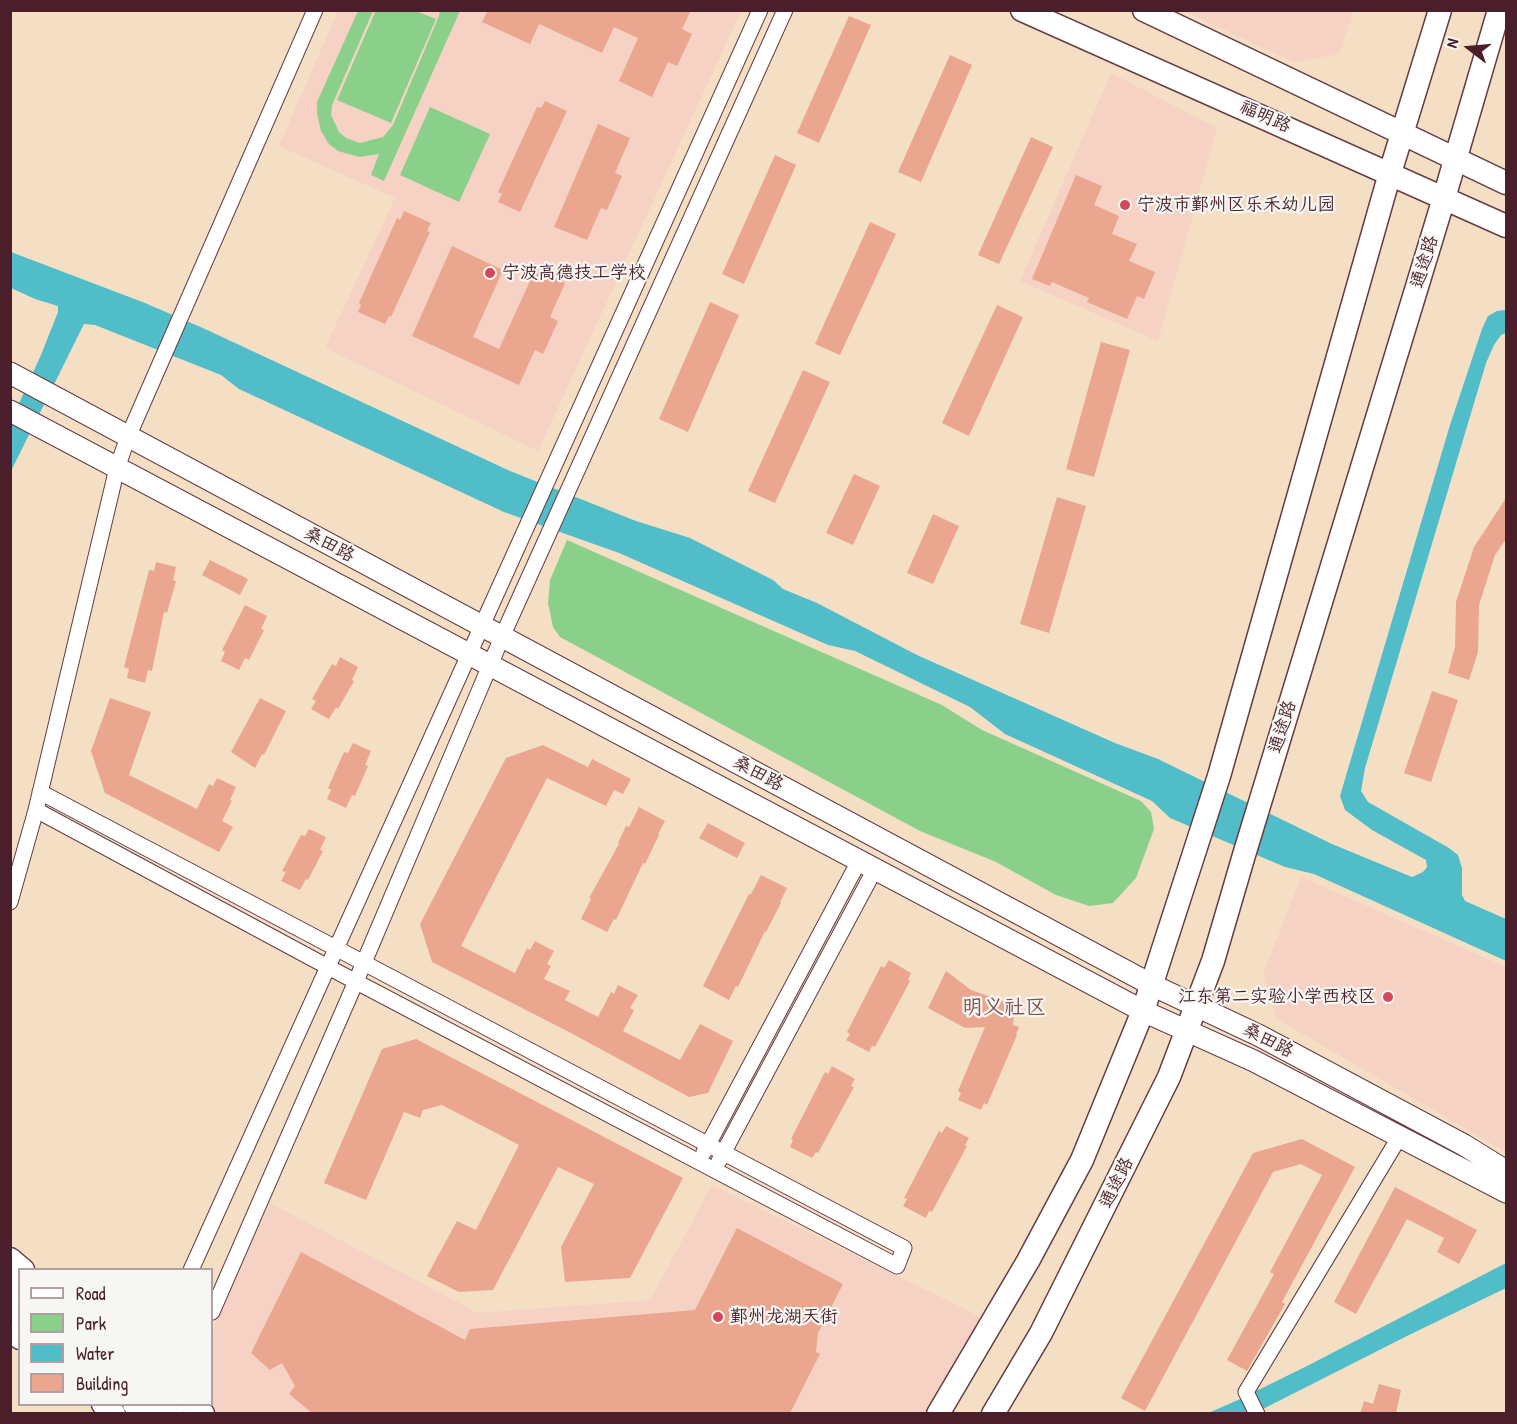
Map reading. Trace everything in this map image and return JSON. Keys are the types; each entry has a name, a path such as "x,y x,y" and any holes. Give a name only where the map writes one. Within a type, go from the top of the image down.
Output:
{"main road":[{"name":"福明路","path":"1022,10 1506,226"},
{"path":"1144,10 1506,183"},
{"path":"938,1413 1028,1261 1082,1160 1143,1011 1219,776 1390,173 1440,10"},
{"name":"通途路","path":"993,1413 1063,1292 1169,1077 1188,1031 1213,961 1499,10"},
{"name":"桑田路","path":"12,373 1152,985 1260,1036 1464,1144 1506,1171"},
{"name":"桑田路","path":"10,411 1143,1011 1254,1061 1506,1192"}],"street":[{"path":"10,902 36,810 117,468 128,437 315,10"},
{"path":"191,1268 760,10"},
{"path":"213,1310 364,963 502,637 785,10"},
{"path":"36,810 328,967 897,1266 904,1248 40,792"},
{"path":"700,1162 867,865"},
{"path":"714,1169 867,865"},
{"path":"1257,1413 1246,1392 1400,1136"}],"shaded area":[{"path":"1353,10 1339,54 1294,62 1183,11"},
{"name":"宁波高德技工学校","path":"338,11 741,11 538,451 325,348 395,198 279,146"},
{"name":"宁波市鄞州区乐禾幼儿园","path":"1111,73 1217,128 1158,341 1020,281"},
{"name":"江东第二实验小学西校区","path":"1301,877 1506,967 1506,1152 1277,1019 1263,975"},
{"path":"712,1185 981,1317 926,1413 217,1414 206,1406 213,1406 213,1330 270,1203 478,1313 650,1300"}],"green space":[{"path":"376,10 416,11 436,19 391,123 337,100"},
{"path":"358,11 373,11 332,105 331,115 339,132 346,138 360,143 383,137 393,125 440,11 460,11 384,181 371,175 379,154 359,157 338,151 329,144 321,131 317,113 317,102"},
{"path":"430,107 490,134 459,202 400,175"},
{"path":"567,540 942,705 982,730 1141,801 1151,812 1154,829 1136,878 1113,903 1089,906 1056,895 996,862 920,831 560,637 553,627 548,603 550,580"}],"water":[{"path":"11,252 145,303 205,329 510,471 636,521 690,538 773,580 783,589 817,603 917,655 1115,743 1158,759 1332,844 1412,877 1423,872 1427,867 1426,860 1372,830 1345,810 1340,796 1450,425 1482,329 1488,316 1497,311 1506,310 1506,333 1501,335 1494,345 1486,363 1365,768 1361,791 1368,802 1458,855 1462,868 1462,895 1465,901 1506,919 1506,961 1314,874 1285,867 1170,818 1152,801 1005,734 970,707 855,651 828,645 619,553 504,512 239,389 221,375 95,325 84,324 11,471 11,421 41,355 58,312 58,306 11,288"},
{"path":"1506,1263 1506,1288 1255,1413 1206,1414 1309,1365"}],"building":[{"path":"488,10 691,10 682,29 692,34 677,66 668,62 652,97 619,81 638,38 614,27 602,53 539,24 530,44 482,22"},
{"path":"849,16 871,25 819,143 797,133"},
{"path":"950,55 972,65 921,182 898,172"},
{"path":"545,101 567,111 520,212 498,202 502,194 498,192 537,107 541,108"},
{"path":"598,124 630,138 615,173 622,176 607,210 601,208 587,240 554,227"},
{"path":"1031,137 1053,147 999,264 978,255"},
{"path":"775,155 796,165 744,284 722,274"},
{"path":"1076,175 1102,186 1094,205 1119,216 1112,234 1137,244 1129,261 1155,272 1144,299 1137,296 1127,319 1087,302 1089,298 1052,282 1050,286 1032,279"},
{"path":"404,211 431,223 427,231 430,232 391,317 389,316 385,324 358,312 361,305 359,303 397,218 400,220"},
{"path":"870,222 896,234 840,355 815,344"},
{"path":"452,246 503,270 473,337 499,349 535,270 565,283 550,317 558,321 543,354 535,350 519,385 412,336"},
{"path":"710,302 739,315 688,432 659,419"},
{"path":"997,305 1023,317 969,436 942,423"},
{"path":"1101,342 1130,350 1094,477 1066,469"},
{"path":"803,370 830,382 775,503 748,491"},
{"path":"854,474 880,486 853,545 826,533"},
{"path":"1057,497 1086,506 1049,633 1020,624"},
{"path":"1506,498 1506,539 1495,555 1479,605 1478,652 1469,680 1448,673 1455,647 1456,602 1474,547"},
{"path":"933,514 959,526 933,584 907,573"},
{"path":"210,560 248,579 240,595 202,575"},
{"path":"156,562 176,567 173,580 176,581 167,613 164,612 152,671 148,670 145,683 127,678 129,669 124,667 149,570 154,571"},
{"path":"245,605 267,616 261,629 264,630 249,660 245,658 239,670 221,661 225,652 222,650"},
{"path":"340,657 358,667 352,680 354,681 338,709 336,707 329,719 311,709 316,701 312,699 332,664 336,666"},
{"path":"1432,691 1458,700 1431,782 1404,773"},
{"path":"110,698 151,712 129,775 197,809 209,784 213,786 217,778 236,787 222,821 233,827 219,852 105,793 91,751"},
{"path":"260,698 286,711 255,768 231,752"},
{"path":"353,743 371,751 365,765 368,766 355,796 352,795 346,808 327,799 331,790 328,788 344,752 348,753"},
{"path":"543,745 588,767 592,759 631,779 623,794 614,790 606,806 547,778 461,946 515,973 527,948 530,950 535,941 554,951 547,964 551,966 544,979 570,991 565,1000 598,1017 611,992 614,994 618,985 638,995 630,1008 634,1010 623,1031 680,1060 700,1024 733,1041 708,1093 689,1097 432,962 420,924 506,758"},
{"path":"639,807 665,821 616,920 614,919 607,932 581,919 591,899 589,898 619,844 626,826 629,827"},
{"path":"708,823 745,843 737,858 699,838"},
{"path":"309,829 326,837 320,850 323,851 308,880 306,879 300,890 281,881 286,872 282,871 301,835 305,836"},
{"path":"761,875 787,888 738,987 736,986 729,1000 703,986 749,894"},
{"path":"889,960 911,973 908,980 910,981 875,1047 872,1046 869,1052 846,1040 850,1034 847,1032 881,966 884,968"},
{"path":"946,971 971,990 1008,1003 1014,1012 1013,1025 1019,1027 987,1105 984,1103 981,1110 958,1100 961,1093 958,1091 985,1027 965,1028 928,1008"},
{"path":"416,1039 683,1178 630,1278 565,1282 561,1247 594,1184 558,1167 493,1290 459,1292 427,1276 457,1221 476,1230 519,1145 442,1105 423,1110 420,1118 404,1112 366,1200 324,1183 382,1049"},
{"path":"832,1066 855,1079 851,1086 854,1087 818,1153 816,1152 812,1158 790,1147 793,1140 791,1139 825,1072 828,1074"},
{"path":"946,1126 969,1138 932,1212 929,1211 926,1218 903,1206 907,1199 904,1198 939,1131 942,1133"},
{"path":"1302,1139 1355,1167 1282,1302 1285,1304 1247,1371 1227,1360 1274,1274 1270,1272 1322,1175 1301,1164 1273,1172 1145,1411 1121,1398 1253,1153"},
{"path":"1395,1187 1477,1230 1459,1264 1437,1252 1444,1238 1407,1219 1356,1314 1334,1302"},
{"name":"鄞州龙湖天街","path":"737,1228 843,1284 818,1333 816,1352 820,1354 790,1413 312,1413 289,1394 295,1386 282,1363 270,1370 251,1353 301,1252 465,1340 470,1329 695,1310"},
{"path":"1379,1384 1401,1390 1396,1413 1360,1413 1364,1401 1373,1404"}],"place":[{"name":"宁波市鄞州区乐禾幼儿园","path":"1125,205"},
{"name":"宁波高德技工学校","path":"490,273"},
{"name":"江东第二实验小学西校区","path":"1388,997"},
{"name":"鄞州龙湖天街","path":"718,1317"}],"district":[{"name":"明义社区","path":"1004,1008"}]}
